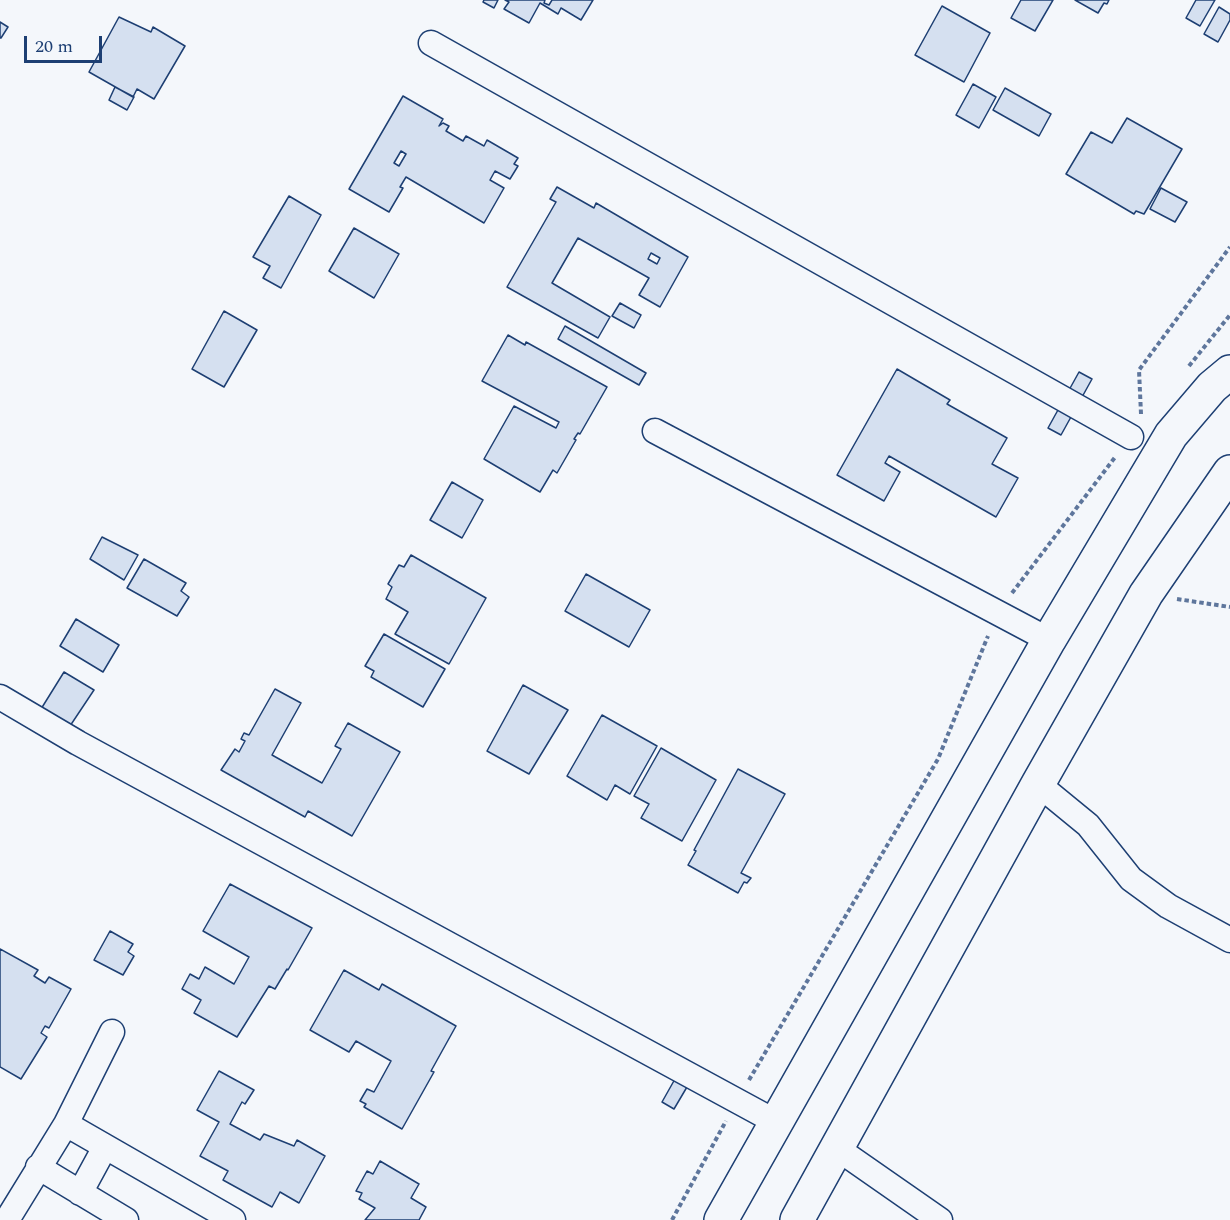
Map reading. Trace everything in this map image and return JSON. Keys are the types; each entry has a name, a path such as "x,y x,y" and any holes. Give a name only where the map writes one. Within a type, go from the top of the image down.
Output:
{"main road":[{"path":"721,1220 1049,640 1147,475 1148,427 1212,387 1230,372"},
{"path":"797,1220 1038,784 1146,594 1230,472"}],"street":[{"path":"430,43 1148,427"},
{"path":"655,431 1049,640"},
{"path":"0,697 99,755 776,1122"},
{"path":"1038,784 1088,825 1131,879 1168,906 1230,940"},
{"path":"7,1220 66,1124 112,1032"},
{"path":"66,1124 233,1220"},
{"path":"80,1193 105,1147"},
{"path":"838,1149 940,1220"},
{"path":"38,1167 126,1220"}],"path":[{"path":"672,1220 736,1102 938,759 998,612 1148,427 1138,370 1230,247"},
{"path":"1186,369 1230,315"},
{"path":"1146,594 1230,607"}],"building":[{"path":"484,0 498,0 494,8 483,2"},
{"path":"505,0 545,0 544,3 549,5 552,0 593,0 581,20 561,8 558,14 540,3 529,23 504,9 509,2"},
{"path":"1021,0 1053,0 1035,31 1011,18"},
{"path":"1075,0 1109,0 1107,4 1104,3 1098,13"},
{"path":"1196,0 1215,0 1200,26 1186,18"},
{"path":"942,6 990,33 964,82 915,55"},
{"path":"1219,7 1230,14 1230,20 1218,42 1204,34"},
{"path":"119,17 151,32 153,27 185,46 154,99 137,89 133,97 89,72"},
{"path":"0,22 8,27 1,38 0,38"},
{"path":"973,84 996,97 979,128 956,115"},
{"path":"115,87 134,97 127,110 109,100"},
{"path":"1005,88 1051,114 1039,136 993,110"},
{"path":"403,96 443,119 439,126 443,123 449,126 446,131 463,141 466,136 484,146 487,140 518,158 514,164 518,166 510,179 495,171 490,180 504,188 484,223 406,177 400,187 403,188 389,212 349,189","holes":["401,151 406,154 399,166 394,163"]},
{"path":"1127,118 1182,149 1144,214 1136,211 1134,214 1066,174 1091,132 1112,143"},
{"path":"557,187 594,208 596,203 688,257 660,307 639,295 649,278 578,238 552,283 610,317 598,338 507,287 556,202 550,199","holes":["651,253 660,258 657,264 648,259"]},
{"path":"1161,188 1187,202 1175,222 1150,209"},
{"path":"289,196 321,215 281,288 263,278 270,266 253,257"},
{"path":"354,228 399,254 374,298 329,271"},
{"path":"620,303 641,315 634,328 612,316"},
{"path":"224,311 257,330 224,387 192,369"},
{"path":"565,326 646,373 639,385 558,339"},
{"path":"508,335 525,345 526,342 607,387 580,434 578,433 574,439 576,440 557,473 553,470 540,492 484,459 514,406 556,428 559,422 482,381"},
{"path":"897,369 950,400 947,404 1007,438 992,464 1018,478 996,517 889,456 885,463 900,472 884,501 837,475"},
{"path":"1079,372 1092,379 1061,435 1048,428"},
{"path":"452,482 483,500 462,538 430,520"},
{"path":"102,537 138,555 124,580 90,559"},
{"path":"411,555 486,598 449,664 395,634 408,612 386,599 392,587 388,584 399,565 404,567"},
{"path":"144,559 186,583 181,591 189,597 177,616 127,588"},
{"path":"586,574 650,610 629,647 565,611"},
{"path":"76,619 119,645 103,672 60,646"},
{"path":"384,634 445,669 423,707 371,677 374,671 365,666"},
{"path":"64,672 94,690 70,726 41,709"},
{"path":"523,685 568,710 529,774 487,751"},
{"path":"275,689 301,703 272,755 322,783 341,749 335,746 348,723 400,752 352,836 308,811 305,817 221,770 235,749 239,752 245,741 241,739 244,733 249,735"},
{"path":"602,715 657,746 630,794 615,785 607,800 567,776"},
{"path":"661,748 716,780 682,841 641,818 649,804 634,796"},
{"path":"738,769 785,794 741,873 751,878 747,883 744,882 738,893 688,865"},
{"path":"230,884 312,928 275,989 269,986 237,1037 194,1013 201,1000 182,989 190,974 199,979 205,967 234,984 249,957 203,931"},
{"path":"110,931 133,944 128,952 134,956 123,975 94,960"},
{"path":"0,949 38,970 34,976 45,983 49,977 71,989 49,1028 45,1026 41,1033 47,1037 21,1079 0,1067"},
{"path":"344,970 379,990 382,984 456,1026 431,1071 434,1072 402,1129 364,1107 366,1104 360,1101 367,1089 374,1092 391,1061 356,1041 349,1052 310,1030"},
{"path":"684,1063 697,1070 674,1109 662,1102"},
{"path":"219,1071 254,1090 245,1104 242,1102 230,1124 260,1140 264,1134 294,1146 297,1140 325,1156 299,1203 280,1192 272,1207 223,1180 228,1171 200,1156 219,1122 197,1110"},
{"path":"380,1161 419,1184 411,1198 426,1207 419,1220 365,1220 375,1208 359,1199 362,1193 356,1191 367,1171 373,1174"}]}
